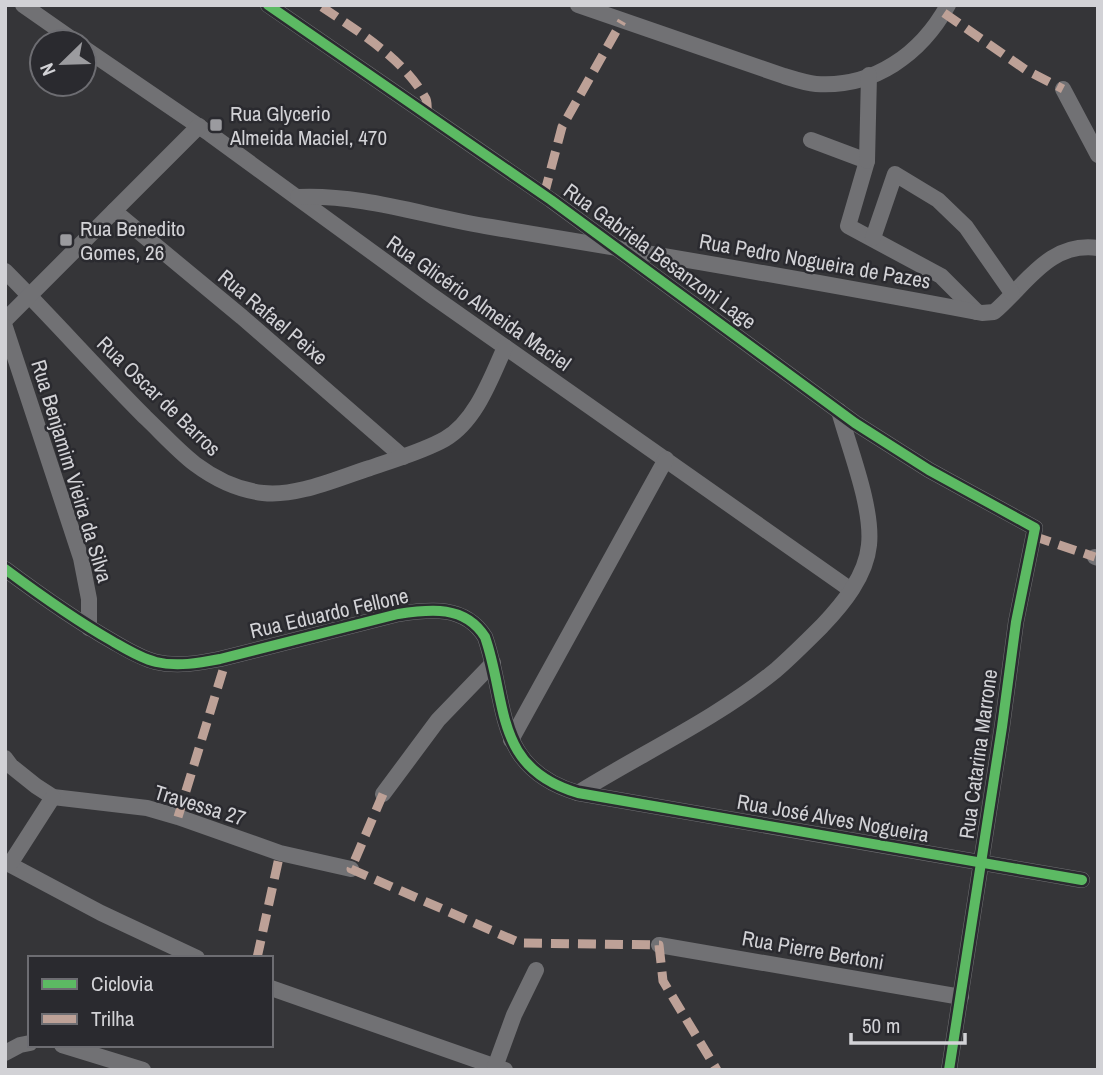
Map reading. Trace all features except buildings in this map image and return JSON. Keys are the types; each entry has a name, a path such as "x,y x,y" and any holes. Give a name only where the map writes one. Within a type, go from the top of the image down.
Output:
{"street":[{"path":"23,5 56,28"},
{"name":"Rua Gabriela Besanzoni Lage","path":"268,5 544,195 839,411 929,470 1035,528"},
{"path":"578,5 739,62 813,84 835,84 869,75 902,61 937,26 948,5"},
{"name":"Rua Glicério Almeida Maciel","path":"98,57 199,126 383,261 851,590"},
{"path":"869,75 867,161 848,226 942,276 976,312"},
{"path":"1063,89 1098,155"},
{"path":"5,320 199,126"},
{"path":"811,140 867,161"},
{"path":"873,238 895,174 937,201 966,227 1012,293 1030,274 1068,249 1083,246 1098,248"},
{"name":"Rua Pedro Nogueira de Pazes","path":"298,197 347,199 976,312 994,312 1012,293"},
{"name":"Rua Rafael Peixe","path":"114,211 242,317 403,457"},
{"name":"Rua Oscar de Barros","path":"5,271 195,464 220,481 244,490 266,494 286,492 333,480 403,457 447,438 462,425 480,400 505,347"},
{"name":"Rua Benjamim Vieira da Silva","path":"5,327 81,558 87,581 89,628"},
{"path":"578,793 750,690 805,643 851,590 864,568 869,546 869,524 839,411"},
{"path":"511,740 666,459"},
{"name":"Rua Catarina Marrone","path":"949,1070 1016,622 1035,528"},
{"name":"Rua Eduardo Fellone","path":"5,569 89,628 154,662 192,664 398,614 428,610 451,612 467,618 478,626 485,637 511,740 535,771 556,786 578,793"},
{"path":"383,794 438,720 493,663"},
{"name":"Travessa 27","path":"5,758 11,766 53,797 147,808 280,853 351,869"},
{"name":"Rua José Alves Nogueira","path":"578,793 1082,880"},
{"path":"53,797 8,863 101,913 193,956"},
{"name":"Rua Pierre Bertoni","path":"659,945 961,997"},
{"path":"273,989 500,1068 514,1016 536,970"},
{"path":"5,1054 28,1043"},
{"path":"69,1047 144,1070"}],"marked path":[{"path":"322,7 380,47 406,71 426,99 427,116"},
{"path":"944,13 1026,70 1063,89"},
{"path":"544,195 562,127 622,21"},
{"path":"1033,536 1095,557"},
{"path":"178,817 227,657"},
{"path":"383,794 351,869 520,943 659,945 663,981 717,1070"},
{"path":"257,956 280,853"}],"cycle path":[{"path":"268,5 551,200 855,423 929,470 1035,528 1016,622 949,1070"},
{"path":"5,569 98,633 139,656 172,664 220,659 398,614 422,611 457,614 477,627 485,637 502,709 517,750 531,767 551,782 578,793 1082,880"}],"place":[{"name":"Rua Glycerio Almeida Maciel, 470","path":"216,125"},
{"name":"Rua Benedito Gomes, 26","path":"66,240"}]}
